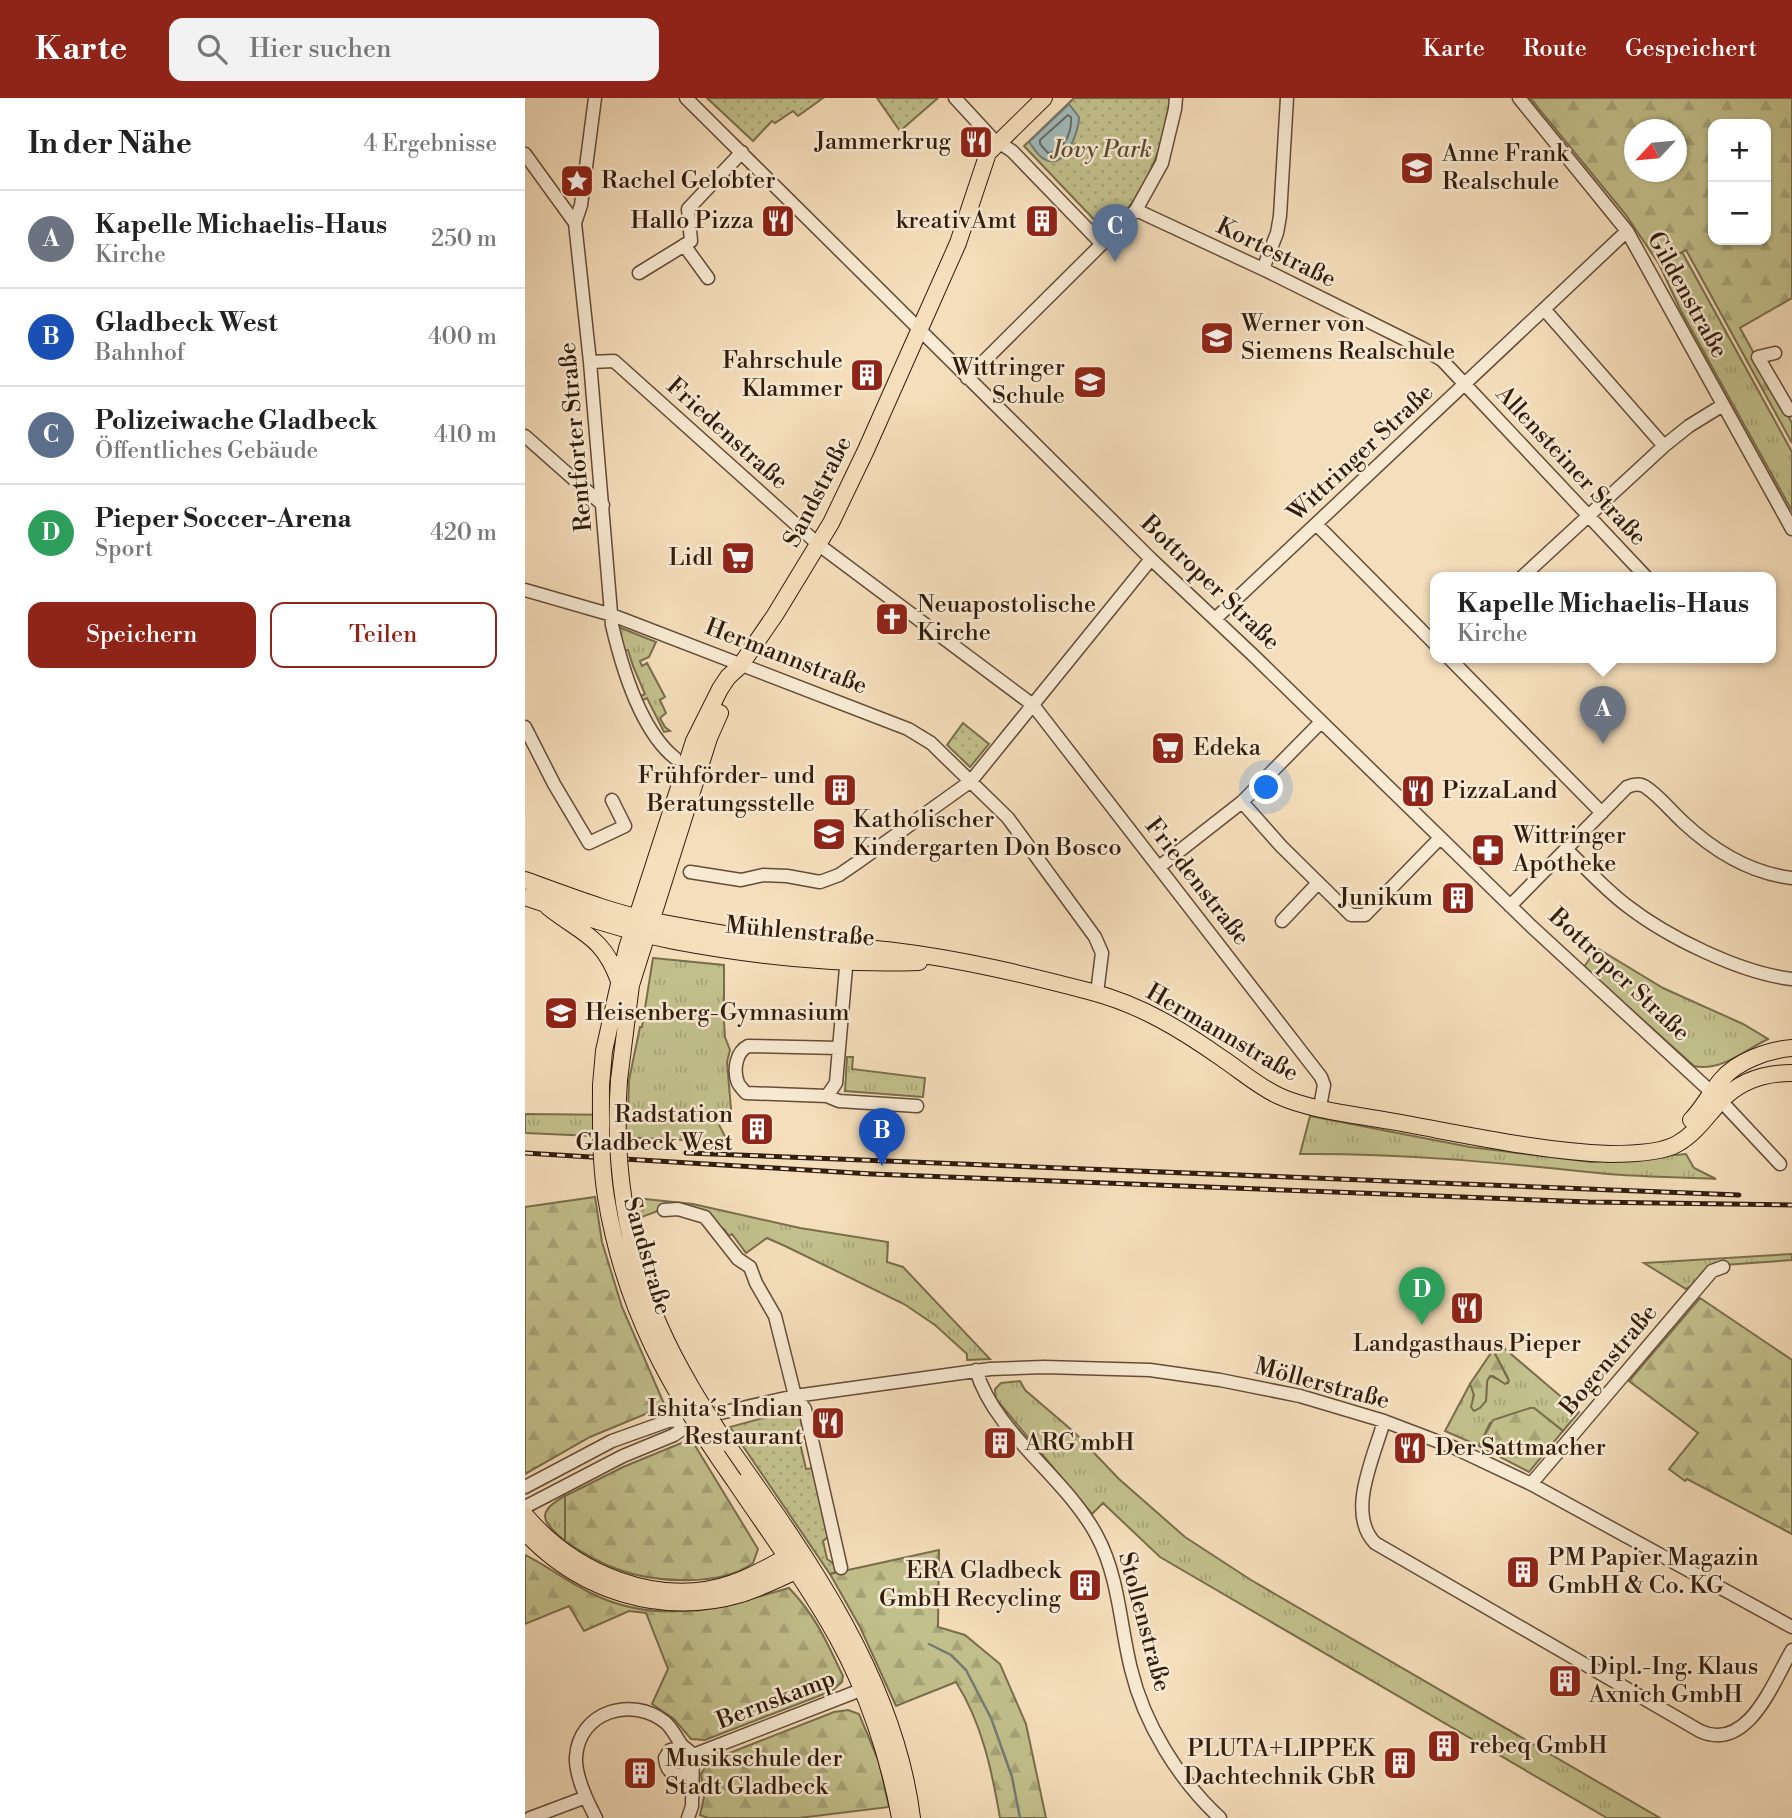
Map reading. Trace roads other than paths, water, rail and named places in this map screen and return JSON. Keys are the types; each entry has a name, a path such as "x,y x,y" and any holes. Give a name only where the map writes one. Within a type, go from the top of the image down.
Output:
{"main road":[{"path":"1002,144 1044,98"},
{"path":"1002,144 1055,98"},
{"name":"Sandstraße","path":"912,1818 904,1773 893,1735 726,1443 695,1394 659,1326 630,1235 620,1171 617,1123 619,1080 631,985 643,926 694,741 720,689 740,666 819,545 866,450 958,243 982,176 983,163 988,153 1002,144"},
{"path":"525,880 643,926"},
{"path":"525,897 643,926"},
{"path":"542,902 600,944 608,954 619,981"},
{"name":"Sandstraße","path":"643,926 619,981 604,1051 601,1085 603,1168 615,1246 640,1322 694,1424 795,1562"},
{"name":"Mühlenstraße","path":"643,926 729,950 776,956 847,953 900,962 949,961 1006,970 1097,993"},
{"name":"Hermannstraße","path":"1097,993 1154,1014 1269,1091 1289,1100 1547,1148 1611,1154 1649,1150 1681,1130 1716,1096"},
{"path":"1716,1096 1724,1076 1746,1062 1775,1050 1792,1048"},
{"path":"1716,1096 1769,1073 1792,1073"},
{"path":"525,1516 564,1553 589,1569 635,1586 661,1590 707,1589 795,1562"},
{"path":"525,1532 549,1556 600,1587 626,1596 654,1601 712,1601 743,1593 795,1562"},
{"name":"Sandstraße","path":"867,1687 900,1818"}],"street":[{"name":"Rentforter Straße","path":"595,98 581,205 575,223 612,615 618,652 632,691 660,747 675,758"},
{"name":"Bottroper Straße","path":"686,98 1151,559 1510,906 1716,1096 1780,1164"},
{"path":"955,98 1101,243"},
{"path":"967,378 1136,210 1162,163 1176,98"},
{"path":"1263,269 1277,233 1286,98"},
{"name":"Gildenstraße","path":"1519,98 1627,231 1792,529"},
{"path":"639,273 691,241 688,209 742,152"},
{"path":"525,154 575,223"},
{"name":"Kortestraße","path":"1136,210 1428,351 1447,364 1465,383"},
{"name":"Wittringer Straße","path":"1215,619 1627,231"},
{"path":"684,245 708,278"},
{"path":"1544,309 1664,446"},
{"name":"Gildenstraße","path":"1775,353 1758,357 1789,410"},
{"name":"Friedenstraße","path":"590,362 614,361 819,545 1034,705 1321,1077 1324,1085 1320,1107"},
{"name":"Allensteiner Straße","path":"1465,383 1641,572"},
{"path":"1527,572 1664,446 1689,426 1723,405"},
{"path":"525,436 603,505"},
{"path":"1316,524 1430,639"},
{"path":"689,872 741,880 775,876 820,882 839,875 971,781 1151,559"},
{"name":"Hermannstraße","path":"525,590 612,615 908,729 931,743 1009,818 1095,937 1102,953 1097,993"},
{"path":"1454,663 1602,813"},
{"path":"1159,867 1242,802 1321,722"},
{"path":"525,727 554,784 589,843 625,827 612,800"},
{"path":"1510,906 1627,787 1640,784 1696,835 1721,853 1757,870 1792,878"},
{"path":"1242,802 1281,846 1351,915 1365,915 1440,838"},
{"path":"1567,850 1623,904 1662,930 1745,967 1792,979"},
{"path":"1282,921 1318,883"},
{"path":"827,1096 836,1083 847,953"},
{"path":"839,1048 748,1046 742,1049 736,1058 738,1084 746,1093 827,1096 839,1101 917,1106"},
{"path":"664,1210 678,1209 705,1217 738,1259 750,1267 780,1331 795,1396 805,1409 841,1568"},
{"name":"Bogenstraße","path":"1531,1484 1712,1271 1723,1267"},
{"name":"Möllerstraße","path":"525,1488 612,1441 668,1421 698,1418 795,1396 976,1370 1044,1367 1150,1370 1220,1380 1300,1396 1384,1421 1455,1448 1531,1484 1792,1627"},
{"name":"Stollenstraße","path":"976,1370 981,1388 993,1407 1074,1502 1096,1534 1111,1571 1132,1672 1147,1716 1191,1786 1220,1818"},
{"name":"Möllerstraße","path":"525,1507 623,1456 674,1435 698,1418"},
{"path":"1384,1421 1361,1505 1363,1527 1375,1543 1700,1731 1717,1736 1746,1725 1792,1650"},
{"name":"Bernskamp","path":"689,1756 867,1687"},
{"path":"596,1818 576,1768 577,1750 587,1727 610,1711 636,1709 668,1724 689,1756 692,1806 688,1818"},
{"path":"530,1818 586,1797"}],"water":[{"path":"1069,104 1079,117 1073,140 1058,160 1044,159 1029,142"}],"waterway":[{"path":"929,1644 951,1655 966,1670 991,1718 1012,1777 1020,1818"}],"railway":[{"path":"525,1153 872,1174 1589,1202 1792,1205"},
{"path":"686,1153 1739,1195"}],"place":[{"name":"Jammerkrug","path":"976,142"},
{"name":"Anne Frank Realschule","path":"1417,168"},
{"name":"Rachel Gelobter","path":"577,181"},
{"name":"Hallo Pizza","path":"778,221"},
{"name":"kreativAmt","path":"1042,221"},
{"name":"Polizeiwache Gladbeck","path":"1115,262"},
{"name":"Werner von Siemens Realschule","path":"1217,338"},
{"name":"Fahrschule Klammer","path":"867,375"},
{"name":"Wittringer Schule","path":"1090,382"},
{"name":"Lidl","path":"738,558"},
{"name":"Neuapostolische Kirche","path":"892,619"},
{"name":"Kapelle Michaelis-Haus","path":"1603,744"},
{"name":"Edeka","path":"1168,748"},
{"name":"Frühförder- und Beratungsstelle","path":"840,790"},
{"name":"PizzaLand","path":"1418,791"},
{"name":"Katholischer Kindergarten Don Bosco","path":"829,834"},
{"name":"Wittringer Apotheke","path":"1488,850"},
{"name":"Junikum","path":"1458,898"},
{"name":"Heisenberg-Gymnasium","path":"561,1013"},
{"name":"Radstation Gladbeck West","path":"757,1129"},
{"name":"Gladbeck West","path":"882,1166"},
{"name":"Landgasthaus Pieper","path":"1467,1308"},
{"name":"Pieper Soccer-Arena","path":"1422,1325"},
{"name":"Ishita´s Indian Restaurant","path":"828,1423"},
{"name":"ARG mbH","path":"1000,1443"},
{"name":"Der Sattmacher","path":"1410,1448"},
{"name":"PM Papier Magazin GmbH & Co. KG","path":"1523,1572"},
{"name":"ERA Gladbeck GmbH Recycling","path":"1085,1585"},
{"name":"Dipl.-Ing. Klaus Axnich GmbH","path":"1565,1681"},
{"name":"rebeq GmbH","path":"1444,1746"},
{"name":"PLUTA+LIPPEK Dachtechnik GbR","path":"1400,1763"},
{"name":"Musikschule der Stadt Gladbeck","path":"640,1773"}],"park label":[{"name":"Jovy Park","path":"1102,150"}]}
